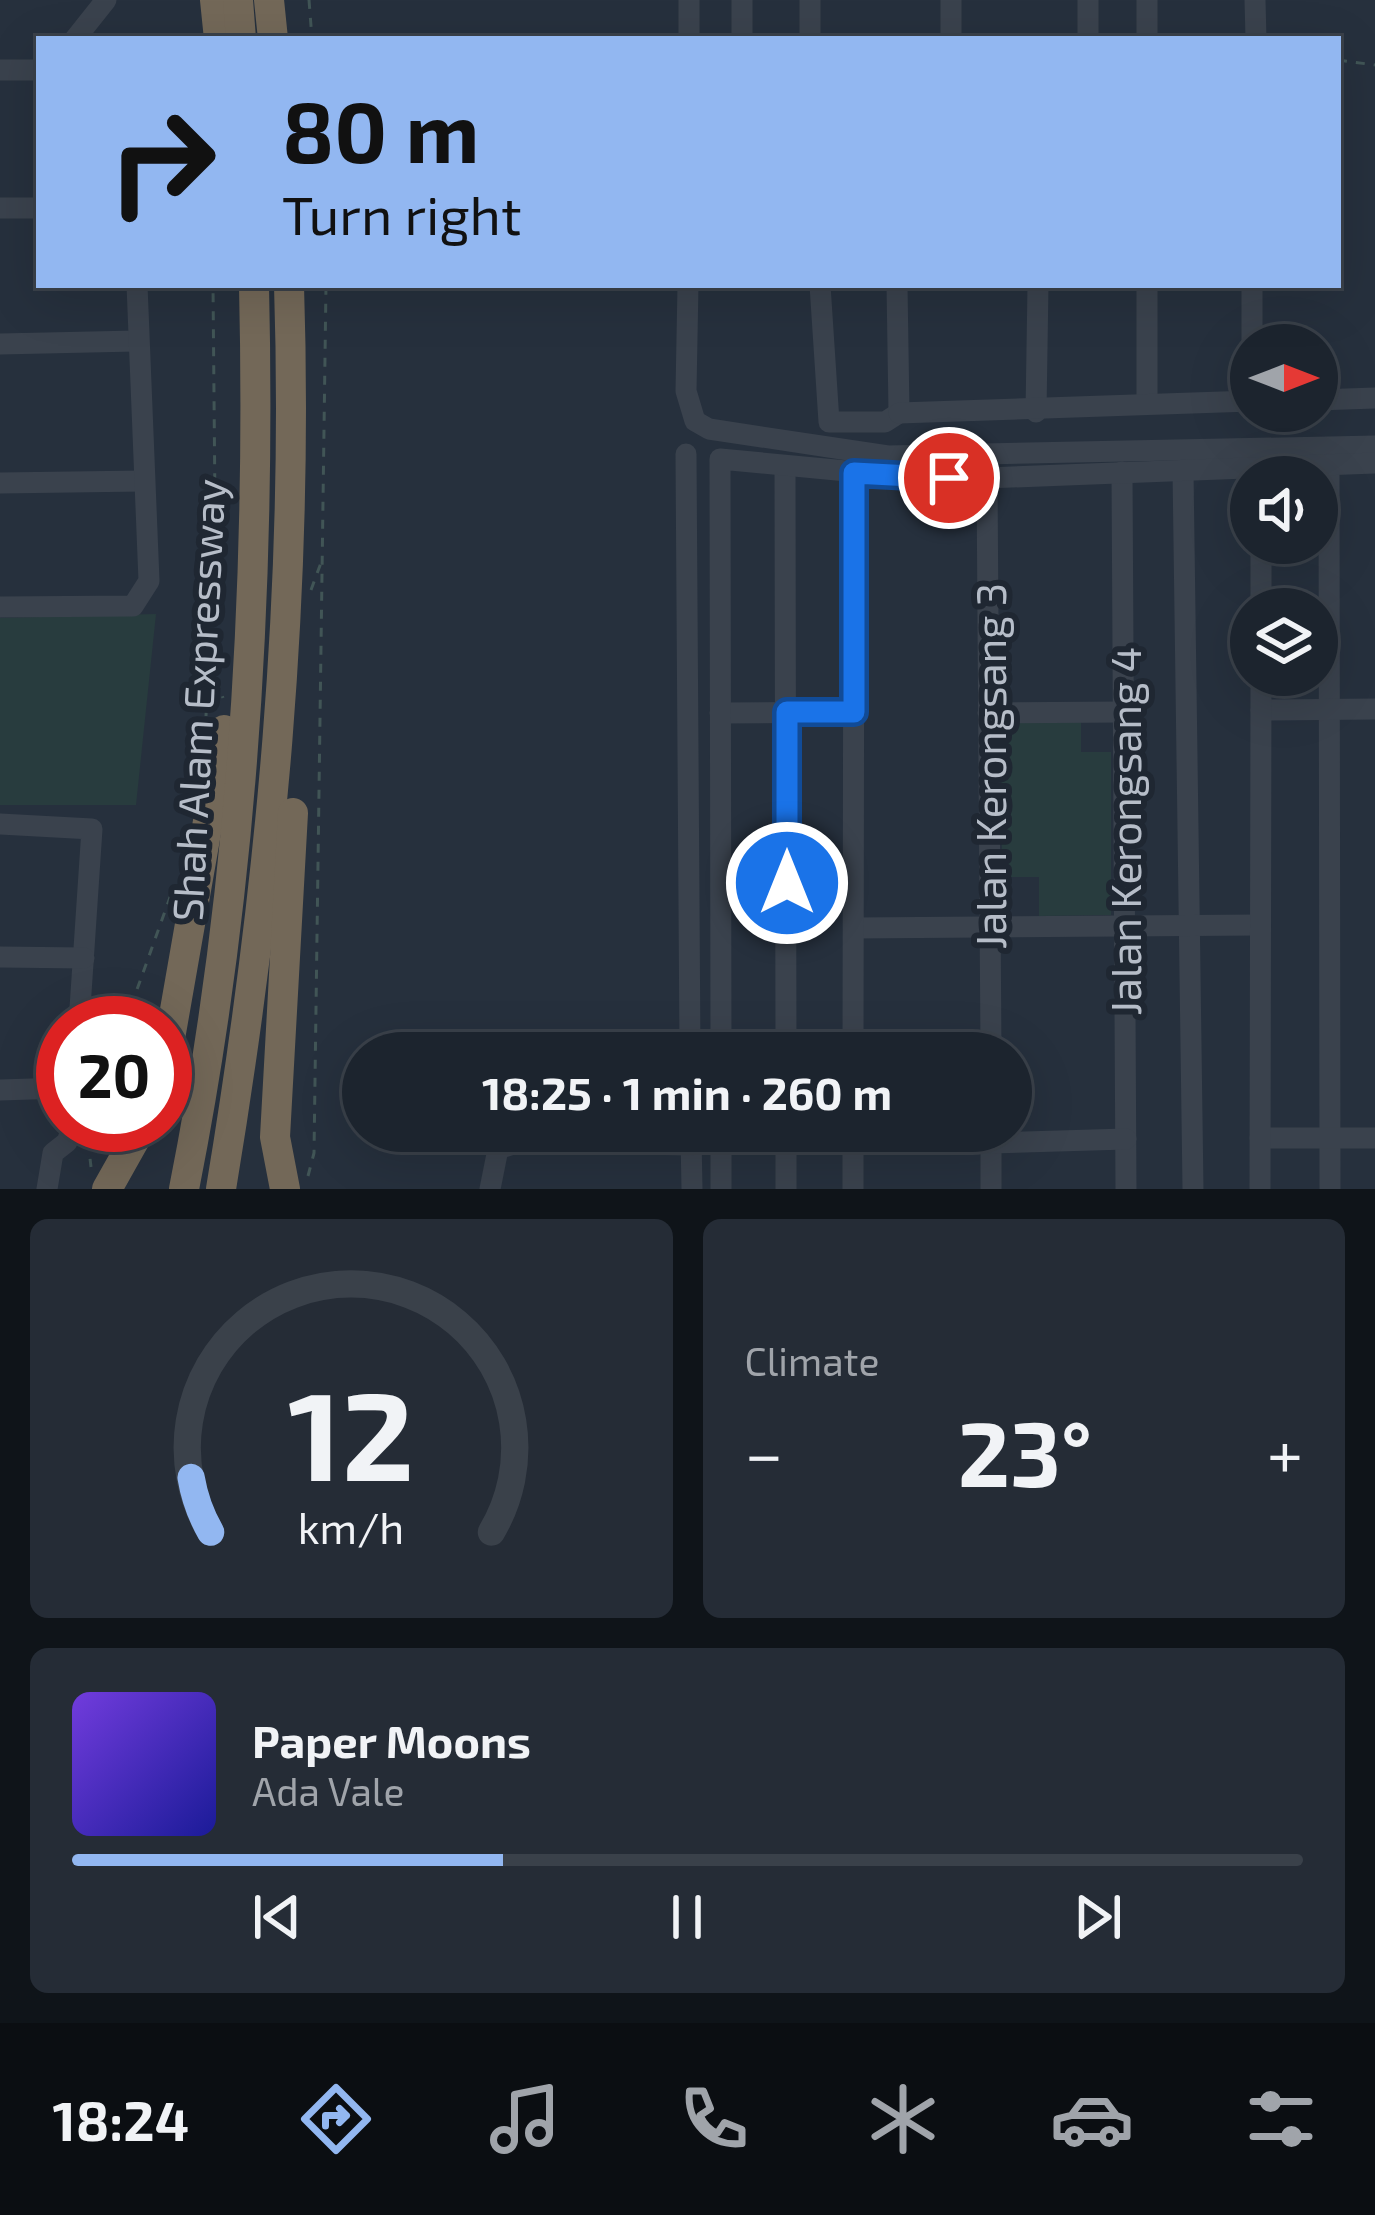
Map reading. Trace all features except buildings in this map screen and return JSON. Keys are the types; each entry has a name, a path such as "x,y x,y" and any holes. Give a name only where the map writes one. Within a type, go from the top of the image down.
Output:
{"highway":[{"path":"215,0 219,36"},
{"path":"238,0 241,36"},
{"path":"271,0 273,36"},
{"name":"Shah Alam Expressway","path":"184,1189 238,853 252,542 256,362 251,288"},
{"name":"Shah Alam Expressway","path":"221,1189 268,868 285,696 293,508 289,288"},
{"path":"285,1189 275,1137 305,605 293,508"},
{"path":"178,996 217,790 216,711 252,542"},
{"path":"99,1179 120,1152"}],"street":[{"path":"77,36 106,0"},
{"path":"689,0 689,36"},
{"path":"742,0 742,36"},
{"path":"810,0 810,36"},
{"path":"951,0 951,36"},
{"path":"1088,0 1088,36"},
{"path":"1147,0 1147,36"},
{"path":"1255,0 1256,36"},
{"path":"0,70 36,70"},
{"path":"0,208 36,208"},
{"path":"0,608 140,601 149,580 137,288"},
{"path":"688,288 686,391 695,421 709,429 888,455 1375,446"},
{"path":"820,288 829,422 885,422 899,412 1036,412 1230,402"},
{"path":"897,288 899,412"},
{"path":"1036,412 1038,288"},
{"path":"1147,288 1147,404"},
{"path":"1252,288 1252,324"},
{"path":"0,344 136,341"},
{"path":"1338,399 1375,398"},
{"path":"686,454 690,1032"},
{"path":"721,1032 720,459 854,473 987,478 1230,471"},
{"path":"1338,464 1375,463"},
{"path":"785,466 786,1032"},
{"path":"1184,470 1193,1189"},
{"name":"Jalan Kerongsang 4","path":"1122,472 1126,1189"},
{"path":"854,473 854,1032"},
{"name":"Jalan Kerongsang 3","path":"987,478 991,1032"},
{"path":"0,483 143,481"},
{"path":"1329,564 1330,1189"},
{"path":"1260,1189 1261,696"},
{"path":"1261,710 1375,709"},
{"path":"720,713 854,712"},
{"path":"988,713 1123,712"},
{"path":"0,824 88,826 95,844 82,996"},
{"path":"854,928 1260,925"},
{"path":"0,957 84,958"},
{"path":"0,1090 36,1089"},
{"path":"1032,1138 1126,1139"},
{"path":"1260,1138 1375,1138"},
{"path":"47,1189 54,1152"},
{"path":"490,1189 497,1152"},
{"path":"691,1152 692,1189"},
{"path":"721,1152 721,1189"},
{"path":"786,1152 786,1189"},
{"path":"854,1152 854,1189"},
{"path":"991,1152 991,1189"}],"path":[{"path":"308,0 312,36"},
{"path":"1341,59 1375,65"},
{"path":"213,288 209,657 216,711"},
{"path":"298,1189 314,1153 326,288"},
{"path":"305,605 325,553"},
{"path":"209,657 216,711"},
{"path":"134,996 173,886"}],"green space":[{"path":"156,614 136,805 0,805 0,618"},
{"path":"1001,716 1081,716 1081,752 1111,752 1111,915 1039,916 1039,877 1002,877"}],"route":[{"path":"787,883 787,712 854,712 854,473 949,478"}]}
